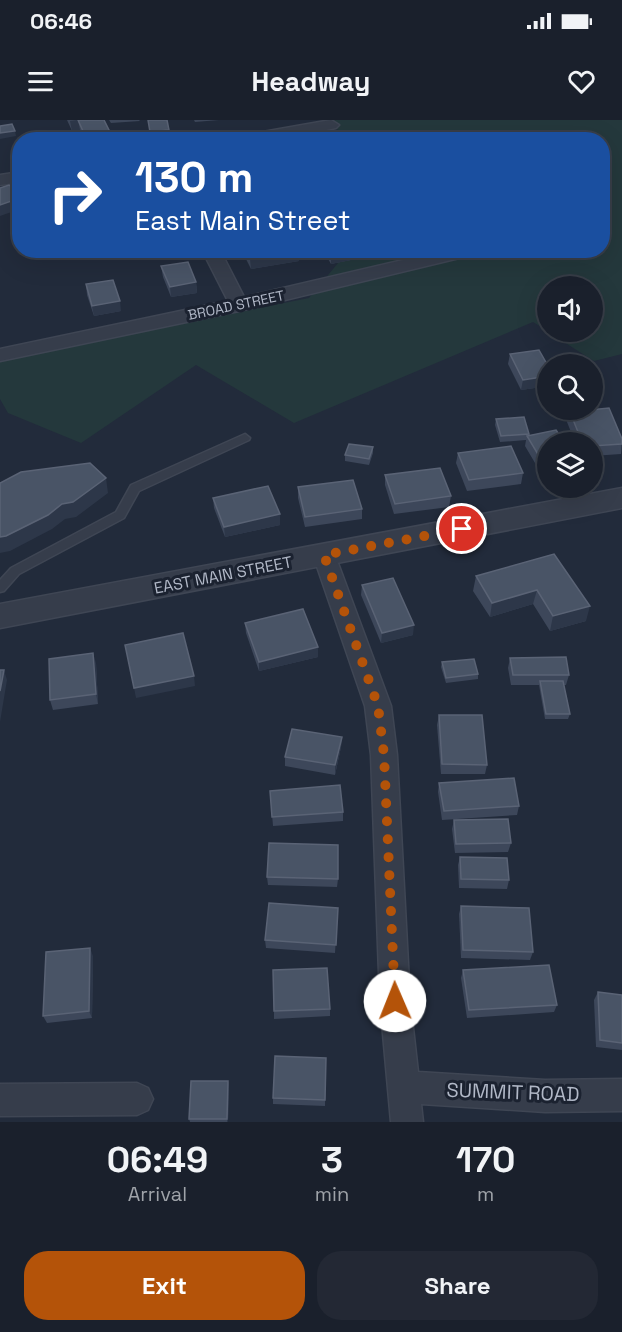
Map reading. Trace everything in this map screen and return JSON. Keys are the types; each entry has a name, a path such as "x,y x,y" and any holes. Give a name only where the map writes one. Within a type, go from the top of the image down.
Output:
{"street":[{"path":"291,132 331,125"},
{"path":"215,258 239,305"},
{"name":"BROAD STREET","path":"0,355 239,305 436,258"},
{"name":"EAST MAIN STREET","path":"0,616 622,498"},
{"path":"324,555 378,706 384,755 395,1001 407,1122"},
{"name":"SUMMIT ROAD","path":"404,1087 545,1096 622,1095"},
{"path":"0,1100 137,1099"}],"lane":[{"path":"0,588 15,572 120,515 135,488 245,438"}],"green space":[{"path":"324,120 622,120 622,354 603,359 603,354 583,354 564,342 603,342 603,276 537,276 537,324 533,322 294,423 196,365 81,443 8,413 0,399 0,360 309,298 342,258 610,258 610,132 341,132"}],"building":[{"path":"78,120 104,120 110,132 83,132"},
{"path":"148,120 167,120 169,130 150,132"},
{"path":"12,124 15,131 0,133 0,126"},
{"path":"9,185 12,187 12,201 0,205 0,188"},
{"path":"188,262 196,282 170,287 161,266"},
{"path":"113,280 120,301 92,306 86,284"},
{"path":"539,350 541,354 537,354 537,378 523,380 510,354"},
{"path":"609,408 622,444 603,445 603,432 578,432 573,420 603,420 603,409"},
{"path":"524,417 529,434 501,436 496,419"},
{"path":"537,434 537,453 527,436"},
{"path":"349,444 373,447 369,459 345,455"},
{"path":"511,446 523,473 469,480 458,453"},
{"path":"90,463 106,478 73,502 62,504 48,515 0,537 0,483 21,472"},
{"path":"440,468 451,496 395,504 385,475"},
{"path":"353,480 362,509 305,517 298,487"},
{"path":"268,486 280,514 224,527 213,498"},
{"path":"554,554 590,606 553,616 537,590 492,603 476,576"},
{"path":"393,578 414,625 382,633 362,585"},
{"path":"303,609 318,647 259,662 245,623"},
{"path":"183,633 194,676 134,688 125,645"},
{"path":"93,653 96,694 50,700 49,659"},
{"path":"566,657 569,675 513,675 510,658"},
{"path":"474,659 478,674 446,678 442,662"},
{"path":"0,670 4,670 0,691"},
{"path":"540,681 563,681 570,714 546,714"},
{"path":"439,715 482,715 487,765 442,764"},
{"path":"292,729 342,737 335,765 285,757"},
{"path":"514,778 519,806 444,811 439,783"},
{"path":"340,785 343,812 272,817 270,791"},
{"path":"508,819 511,843 456,844 454,820"},
{"path":"269,843 338,845 338,879 267,877"},
{"path":"460,857 507,858 509,880 461,879"},
{"path":"269,903 338,908 336,945 265,940"},
{"path":"461,906 529,908 533,952 463,950"},
{"path":"90,948 89,1011 43,1016 46,952"},
{"path":"549,965 557,1005 469,1010 463,970"},
{"path":"327,968 330,1009 274,1011 273,970"},
{"path":"598,992 622,995 622,1043 600,1040"},
{"path":"275,1056 326,1058 325,1100 273,1098"},
{"path":"191,1081 228,1081 227,1119 189,1119"}],"route":[{"path":"395,1001 384,755 378,706 324,555 462,529"}]}
